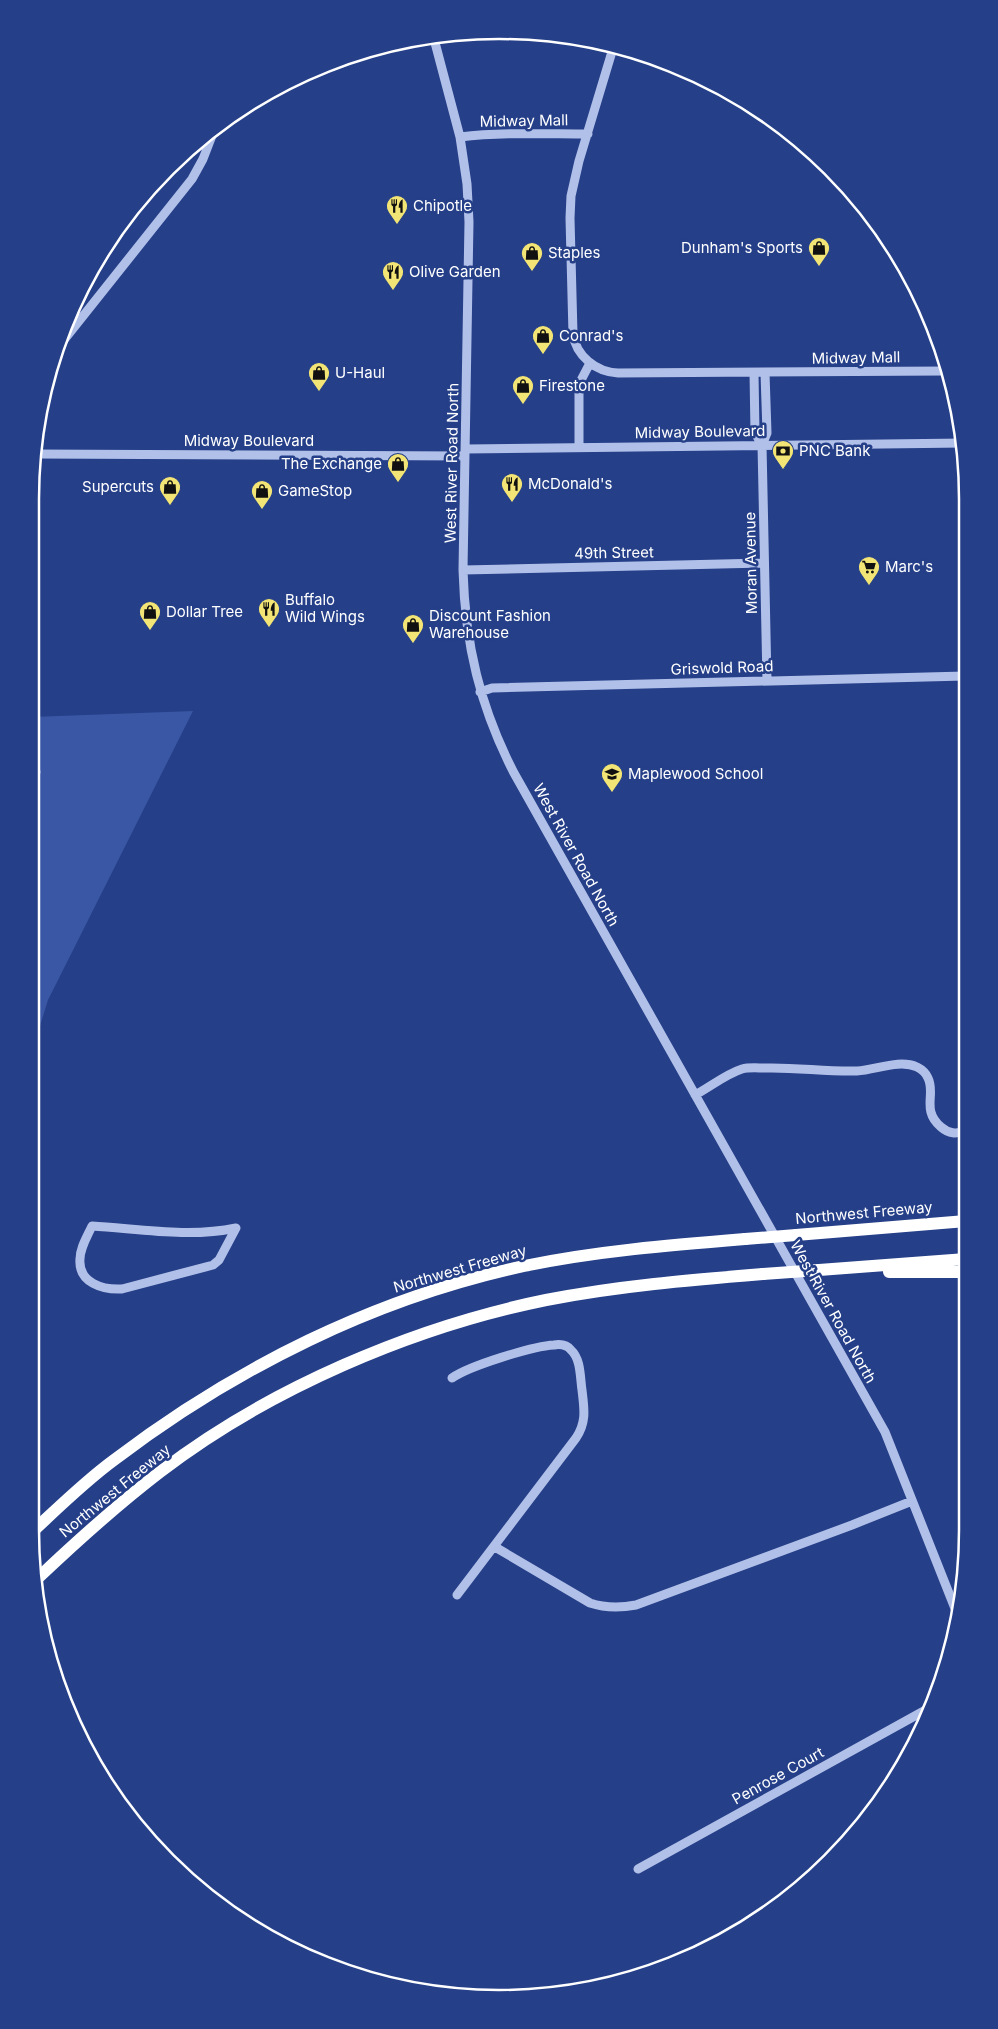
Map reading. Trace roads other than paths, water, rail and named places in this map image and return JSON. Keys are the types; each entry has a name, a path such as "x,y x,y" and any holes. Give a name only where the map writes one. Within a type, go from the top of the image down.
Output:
{"highway":[{"path":"850,1230 894,1220 959,1214"},
{"name":"Northwest Freeway","path":"39,1525 113,1460 173,1417 232,1380 264,1362 353,1320 459,1283 522,1266 621,1250 959,1222"},
{"path":"819,1273 959,1259"},
{"path":"819,1273 959,1272"},
{"name":"Northwest Freeway","path":"41,1575 99,1521 177,1460 234,1422 301,1386 397,1343 501,1310 586,1293 708,1279 819,1273"}],"street":[{"name":"West River Road North","path":"434,44 460,138 468,184 464,605 468,640 480,692 490,722 514,773 885,1432 953,1603"},
{"name":"Midway Mall","path":"590,363 577,345 573,334 570,218 573,186 612,53"},
{"name":"Midway Mall","path":"460,138 505,134 588,134"},
{"path":"71,332 192,180 204,159 210,141"},
{"path":"579,447 579,384 590,363 601,370 618,373 754,373"},
{"name":"Midway Mall","path":"754,373 941,371"},
{"name":"Moran Avenue","path":"754,373 755,433 762,445"},
{"name":"Moran Avenue","path":"765,373 767,433 762,445 767,681"},
{"name":"Midway Boulevard","path":"42,454 466,452 579,447 955,443"},
{"name":"49th Street","path":"464,570 764,563"},
{"name":"Griswold Road","path":"480,692 492,688 959,676"},
{"path":"695,1095 732,1073 748,1068 777,1067 857,1071 911,1065 920,1068 929,1080 930,1107 936,1122 947,1132 959,1133"},
{"path":"92,1226 195,1234 215,1233 236,1228 219,1260 205,1268 122,1289 110,1290 98,1287 92,1283 80,1268 81,1251 92,1226"},
{"path":"452,1378 484,1364 553,1345 566,1346 571,1349 578,1363 584,1406 583,1426 495,1547 457,1595"},
{"path":"495,1547 590,1603 601,1607 624,1607 636,1605 912,1501"},
{"name":"Penrose Court","path":"638,1869 921,1714"}],"place":[{"name":"Chipotle","path":"397,225"},
{"name":"Dunham's Sports","path":"819,267"},
{"name":"Staples","path":"532,272"},
{"name":"Olive Garden","path":"393,291"},
{"name":"Conrad's","path":"543,355"},
{"name":"U-Haul","path":"319,392"},
{"name":"Firestone","path":"523,405"},
{"name":"PNC Bank","path":"783,470"},
{"name":"The Exchange","path":"398,483"},
{"name":"McDonald's","path":"512,503"},
{"name":"Supercuts","path":"170,506"},
{"name":"GameStop","path":"262,510"},
{"name":"Marc's","path":"869,586"},
{"name":"Buffalo Wild Wings","path":"269,628"},
{"name":"Dollar Tree","path":"150,631"},
{"name":"Discount Fashion Warehouse","path":"413,644"},
{"name":"Maplewood School","path":"612,793"}]}
